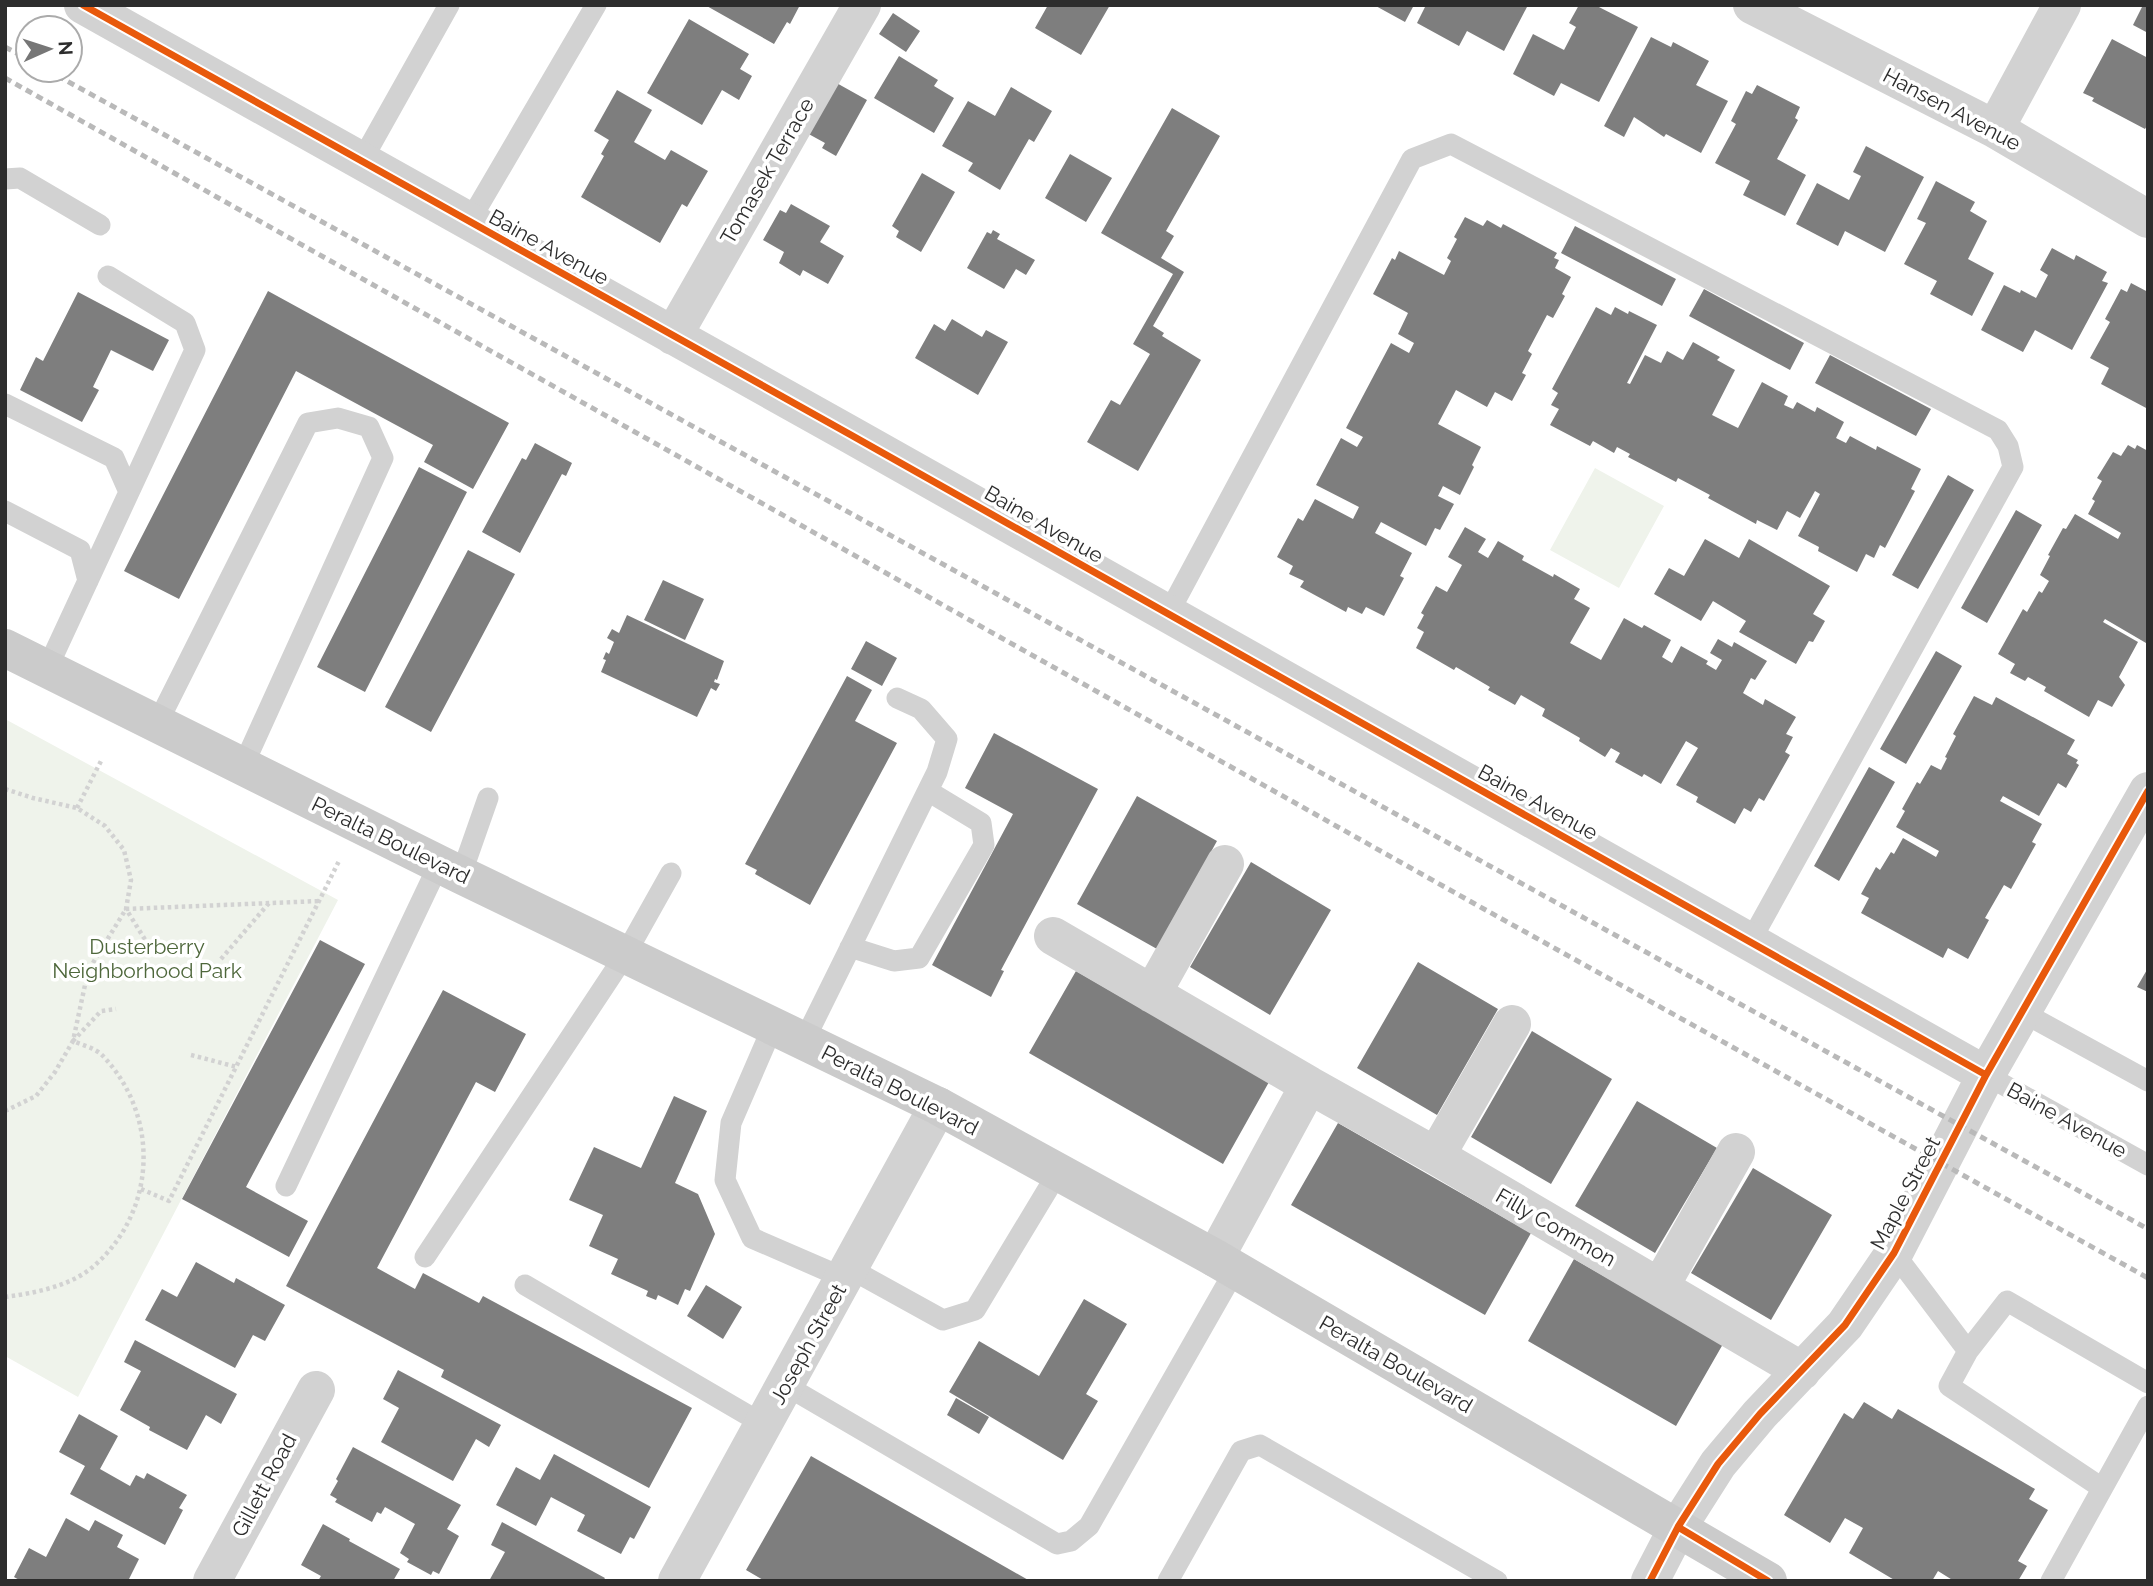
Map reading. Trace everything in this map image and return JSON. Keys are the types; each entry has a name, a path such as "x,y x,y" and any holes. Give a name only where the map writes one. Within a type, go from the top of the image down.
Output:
{"main road":[{"name":"Peralta Boulevard","path":"5,648 450,870 938,1107 1225,1264 1768,1581"}],"street":[{"name":"Baine Avenue","path":"83,5 1986,1075"},
{"name":"Tomasek Terrace","path":"673,336 862,5"},
{"name":"Hansen Avenue","path":"1752,5 1995,130 2148,219"},
{"path":"1995,130 2062,5"},
{"name":"Maple Street","path":"1650,1581 1678,1527 1718,1464 1760,1414 1845,1325 1894,1253 1986,1075 2148,791"},
{"path":"1152,994 1225,864"},
{"name":"Filly Common","path":"1052,936 1436,1156 1802,1371"},
{"path":"1436,1156 1512,1024"},
{"path":"1225,1264 1309,1085"},
{"name":"Joseph Street","path":"677,1581 938,1107"},
{"path":"1660,1287 1736,1152"},
{"name":"Gillett Road","path":"212,1581 316,1390"}],"lane":[{"path":"362,162 449,5"},
{"path":"469,222 596,5"},
{"path":"1168,614 1412,159 1451,144 1998,430 2008,446 2013,467 1750,942"},
{"path":"5,180 20,178 100,225"},
{"path":"47,669 195,350 185,323 108,276"},
{"path":"5,404 114,458 129,492"},
{"path":"157,724 308,423 338,418 369,427 383,458 243,766"},
{"path":"5,511 80,550 88,581"},
{"path":"897,698 921,709 947,739 937,772 850,947 788,1034 731,1123 725,1180 752,1238 847,1273 943,1320 975,1310 1057,1174"},
{"path":"850,947 894,961 919,958 984,845 981,823 928,791"},
{"path":"286,1186 488,798"},
{"path":"425,1257 625,955 671,873"},
{"path":"2022,1012 2148,1081"},
{"name":"Baine Avenue","path":"1986,1075 2148,1165"},
{"path":"1894,1253 1968,1352"},
{"path":"785,1385 1057,1544 1071,1541 1089,1526 1225,1264"},
{"path":"525,1285 763,1424"},
{"path":"2102,1488 1949,1386 1968,1352 2007,1301 2148,1383"},
{"path":"2051,1581 2148,1406"},
{"path":"1168,1581 1241,1451 1260,1445 1497,1581"}],"path":[{"path":"77,808 101,761"},
{"path":"5,789 77,808 105,827 124,850 131,880 126,909 88,971 73,1041"},
{"path":"141,1189 169,1201 321,901 357,823"},
{"path":"126,909 321,901"},
{"path":"221,959 269,903"},
{"path":"126,909 149,946"},
{"path":"5,1111 36,1096 55,1072 73,1041 101,1011 116,1009"},
{"path":"5,1297 43,1290 93,1267 114,1246 131,1221 141,1189 145,1154 138,1117 124,1086 100,1053 73,1041"},
{"path":"191,1055 237,1067"}],"green space":[{"path":"1595,468 1664,506 1619,588 1550,550"},
{"name":"Dusterberry Neighborhood Park","path":"5,719 338,900 78,1397 5,1356"}],"building":[{"path":"705,5 800,5 790,24 787,22 774,44"},
{"path":"1048,5 1110,5 1081,55 1035,28"},
{"path":"1374,5 1414,5 1405,22"},
{"path":"1426,5 1528,5 1504,51 1467,31 1459,46 1417,23"},
{"path":"1579,5 1595,5 1638,27 1599,102 1561,83 1554,96 1513,74 1533,34 1564,50 1576,27 1569,23"},
{"path":"2143,5 2148,5 2148,33 2133,25"},
{"path":"893,13 920,31 906,52 879,34"},
{"path":"689,19 749,54 740,69 752,76 739,100 722,90 702,125 647,93"},
{"path":"1651,37 1671,47 1673,42 1709,61 1696,85 1728,101 1701,153 1666,134 1664,137 1634,117 1624,137 1604,126"},
{"path":"2112,39 2148,58 2148,124 2145,129 2092,101 2094,98 2083,93"},
{"path":"899,56 938,80 934,86 954,98 934,133 874,98"},
{"path":"833,81 867,100 836,156 822,148 825,143 805,132"},
{"path":"1757,85 1800,107 1795,118 1798,120 1777,159 1806,175 1785,216 1743,195 1750,181 1715,163 1736,124 1731,121 1746,91 1752,94"},
{"path":"1011,87 1052,111 1034,142 1029,139 1000,190 968,171 973,163 942,146 968,101 995,116"},
{"path":"617,90 652,110 634,142 665,160 671,150 708,171 687,207 682,204 660,243 581,197 604,156 601,154 609,140 594,131"},
{"path":"1172,108 1220,136 1166,231 1174,236 1161,258 1184,272 1153,326 1164,333 1162,336 1201,360 1138,471 1087,442 1111,400 1120,405 1150,354 1133,344 1173,274 1101,233"},
{"path":"1866,146 1924,177 1885,252 1845,231 1838,246 1796,224 1817,183 1849,200 1861,176 1853,172"},
{"path":"1070,154 1112,178 1086,222 1045,198"},
{"path":"922,173 955,192 921,252 896,237 899,231 892,226"},
{"path":"1936,181 1975,202 1970,211 1987,221 1968,259 1994,273 1972,316 1930,294 1937,281 1904,264 1926,223 1917,219"},
{"path":"791,204 830,226 820,242 844,256 828,284 803,270 800,276 779,263 784,252 763,240 780,210 786,213"},
{"path":"1465,217 1483,226 1487,220 1501,228 1503,224 1557,253 1554,258 1559,260 1555,268 1571,277 1562,294 1565,296 1553,318 1547,315 1528,351 1532,354 1522,373 1526,375 1512,401 1495,392 1487,407 1456,390 1438,424 1481,447 1460,495 1443,486 1438,496 1454,504 1440,530 1435,528 1426,546 1381,522 1375,533 1412,553 1400,576 1404,578 1384,616 1366,607 1362,614 1348,607 1346,612 1300,587 1304,581 1289,574 1293,566 1277,557 1298,518 1303,521 1315,499 1353,519 1359,507 1316,485 1341,438 1357,447 1363,437 1346,428 1391,343 1409,353 1414,343 1398,334 1408,313 1373,294 1392,258 1395,260 1399,251 1444,275 1451,261 1447,258 1457,239 1454,237"},
{"path":"1575,226 1676,279 1662,306 1561,253"},
{"path":"993,230 1000,234 997,239 1035,260 1026,275 1016,269 1004,289 967,268 987,232 991,234"},
{"path":"2052,248 2074,260 2076,255 2107,272 2102,281 2108,283 2072,350 2035,330 2023,352 1981,330 2004,285 2036,298 2048,275 2040,270"},
{"path":"2131,283 2148,292 2148,409 2101,384 2109,368 2090,358 2110,322 2105,319 2121,289 2127,292"},
{"path":"1704,289 1804,343 1790,370 1689,316"},
{"path":"268,291 509,423 473,489 424,462 433,445 296,371 179,599 124,571"},
{"path":"78,292 169,340 153,371 111,350 93,387 99,390 82,422 20,390 36,357 43,361"},
{"path":"1596,307 1611,315 1615,307 1628,314 1629,311 1657,325 1627,383 1630,384 1645,355 1661,363 1667,351 1683,360 1693,342 1720,357 1717,360 1735,370 1712,415 1738,428 1762,382 1788,396 1784,405 1793,409 1797,402 1815,412 1817,407 1844,422 1836,438 1846,443 1850,436 1876,450 1877,446 1921,469 1911,489 1915,491 1885,548 1880,545 1874,558 1866,554 1857,572 1818,551 1819,547 1798,536 1820,494 1815,491 1800,518 1787,511 1777,530 1757,520 1756,524 1678,478 1676,482 1628,457 1630,454 1617,447 1614,453 1593,441 1590,446 1550,425 1559,409 1551,405 1558,393 1552,389"},
{"path":"952,319 982,337 986,330 1008,342 978,395 915,358 934,324 945,331"},
{"path":"1830,355 1931,409 1916,436 1815,383"},
{"path":"535,443 572,463 566,476 562,474 520,553 482,532 522,458 526,460"},
{"path":"2128,445 2135,449 2137,445 2148,451 2148,641 2146,643 2105,619 2103,622 2138,642 2119,677 2125,685 2112,707 2098,700 2089,717 2044,691 2046,687 2028,677 2025,681 2010,673 2015,664 1998,654 2023,609 2027,612 2039,591 2042,593 2049,581 2040,575 2063,528 2066,529 2075,514 2118,539 2121,533 2088,514 2095,501 2092,499 2102,481 2097,478 2113,452 2121,456"},
{"path":"419,467 467,492 365,692 317,667"},
{"path":"1948,475 1974,490 1918,589 1892,575"},
{"path":"2016,510 2042,525 1987,623 1961,608"},
{"path":"1465,527 1486,539 1478,552 1488,558 1498,541 1524,556 1522,560 1580,589 1574,599 1590,608 1570,643 1601,660 1624,618 1642,628 1644,625 1671,640 1662,657 1672,663 1681,646 1708,661 1706,664 1716,670 1722,660 1710,653 1718,639 1732,647 1734,642 1767,661 1755,680 1751,678 1743,693 1763,705 1765,699 1796,717 1786,734 1793,737 1785,752 1790,755 1764,801 1759,798 1751,812 1744,808 1735,824 1696,802 1698,797 1676,785 1698,748 1686,741 1661,784 1615,762 1620,753 1611,748 1605,757 1579,741 1580,738 1542,716 1545,709 1521,695 1515,705 1456,667 1454,670 1416,648 1424,632 1417,628 1424,615 1421,613 1436,586 1447,592 1462,565 1448,557"},
{"path":"1705,539 1739,558 1749,539 1830,586 1813,614 1825,621 1796,664 1739,632 1746,621 1713,601 1701,621 1654,594 1669,568 1684,576"},
{"path":"468,550 515,574 431,732 385,707"},
{"path":"663,580 704,599 685,640 644,620"},
{"path":"627,615 724,661 714,682 720,684 716,691 711,688 697,717 601,672 606,652 609,654 614,642 607,638 612,629 619,633"},
{"path":"866,641 897,658 882,686 851,669"},
{"path":"1936,651 1962,666 1906,764 1880,749"},
{"path":"847,676 872,690 855,721 897,743 810,905 755,874 757,870 745,864"},
{"path":"1974,696 1992,705 1996,697 2075,740 2067,754 2078,760 2076,763 2079,765 2066,788 2058,783 2039,816 2003,796 2000,801 2042,824 2032,842 2036,844 2011,889 2004,885 1985,918 1989,920 1968,959 1948,948 1943,958 1861,913 1869,898 1861,894 1876,867 1880,870 1903,838 1936,857 1939,851 1896,827 1905,811 1902,809 1917,782 1920,784 1931,765 1941,770 1956,736 1953,734"},
{"path":"994,733 1098,789 1001,970 1004,971 991,997 932,965 1013,814 965,788"},
{"path":"1869,767 1895,782 1839,881 1814,866"},
{"path":"1137,796 1217,841 1157,949 1077,904"},
{"path":"1251,862 1331,910 1270,1015 1190,967"},
{"path":"320,940 365,964 246,1187 308,1221 289,1257 182,1199"},
{"path":"1418,962 1498,1009 1437,1115 1357,1068"},
{"path":"2148,968 2148,992 2137,987"},
{"path":"1076,971 1269,1082 1223,1164 1029,1053"},
{"path":"443,990 526,1034 495,1092 476,1082 377,1268 415,1289 423,1273 479,1303 483,1296 692,1408 649,1488 441,1377 444,1370 286,1286"},
{"path":"1532,1031 1612,1079 1551,1184 1471,1137"},
{"path":"674,1096 707,1111 675,1183 698,1194 715,1234 690,1291 685,1289 678,1305 658,1295 656,1300 646,1296 648,1291 611,1274 618,1259 589,1246 603,1215 569,1200 594,1147 641,1168"},
{"path":"1637,1101 1717,1148 1655,1253 1575,1206"},
{"path":"1338,1123 1531,1233 1485,1315 1291,1205"},
{"path":"1753,1168 1832,1215 1771,1320 1691,1273"},
{"path":"1574,1259 1723,1344 1676,1426 1528,1341"},
{"path":"196,1262 234,1283 236,1278 285,1305 265,1341 253,1335 235,1368 145,1320 162,1289 177,1297"},
{"path":"706,1285 742,1307 723,1339 687,1316"},
{"path":"1084,1299 1127,1324 1086,1394 1098,1401 1063,1460 949,1392 979,1341 1039,1376"},
{"path":"135,1340 237,1394 221,1424 206,1415 187,1450 149,1430 150,1427 120,1410 141,1371 124,1362"},
{"path":"398,1370 501,1425 489,1447 476,1439 453,1481 381,1442 399,1408 383,1399"},
{"path":"956,1398 989,1417 979,1434 947,1415"},
{"path":"1864,1402 1892,1419 1898,1409 2035,1489 2029,1499 2048,1510 2018,1561 2027,1566 2018,1581 1954,1581 1938,1571 1932,1581 1896,1581 1849,1553 1863,1528 1845,1518 1830,1543 1784,1515 1844,1413 1853,1419"},
{"path":"79,1414 118,1436 100,1469 130,1486 136,1475 144,1479 147,1473 187,1495 179,1508 183,1510 165,1545 70,1494 85,1466 59,1452"},
{"path":"353,1447 461,1505 447,1529 459,1536 439,1574 433,1571 431,1575 407,1562 409,1559 400,1553 415,1524 385,1507 381,1514 377,1512 372,1522 335,1502 337,1499 330,1495"},
{"path":"554,1454 651,1507 634,1539 630,1537 621,1554 577,1531 585,1515 551,1497 536,1526 496,1505 516,1467 540,1480"},
{"path":"811,1456 1030,1581 765,1581 746,1570"},
{"path":"66,1518 89,1531 95,1520 123,1535 117,1547 139,1559 128,1581 21,1581 14,1577 29,1548 46,1557"},
{"path":"502,1522 605,1578 603,1581 489,1581 505,1552 491,1545"},
{"path":"323,1524 400,1569 393,1581 318,1581 321,1576 301,1565"}],"railway":[{"path":"5,47 14,52"},
{"path":"5,78 1475,904 2148,1278"},
{"path":"72,84 2148,1229"}],"cycle path":[{"path":"83,5 1986,1075"},
{"path":"1650,1581 1678,1527 1718,1464 1760,1414 1845,1325 1894,1253 1986,1075 2148,791"},
{"path":"1678,1527 1768,1581"}]}
